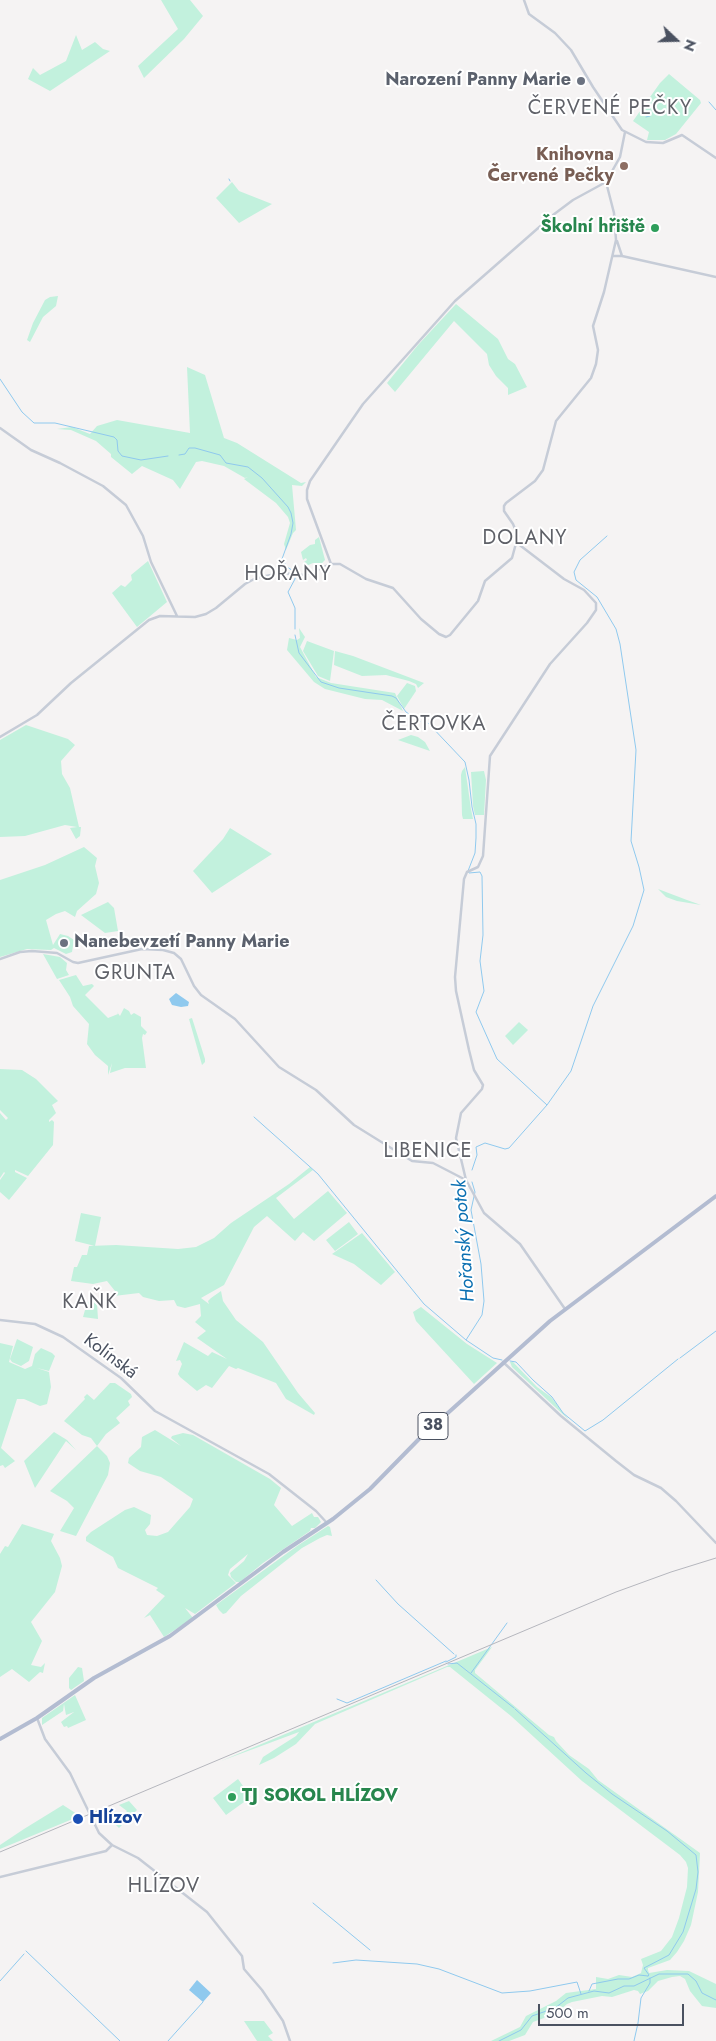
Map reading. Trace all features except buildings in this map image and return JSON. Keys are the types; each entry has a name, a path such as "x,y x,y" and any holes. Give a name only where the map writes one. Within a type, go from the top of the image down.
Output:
{"main road":[{"name":"38","path":"0,1739 37,1718 94,1678 170,1636 277,1556 327,1523 370,1489 492,1372 565,1309 716,1196"}],"street":[{"path":"524,0 529,14 555,33 571,50 594,88 625,132 642,142 654,143 663,143 679,135 685,136 716,158"},
{"path":"331,564 308,499 307,490 310,481 363,404 455,300 533,231 573,200 606,182 620,157 625,132"},
{"path":"0,737 37,715 71,683 149,620 160,616 197,616 210,612 253,579 281,573 305,575 331,564 344,565 366,579 393,588 421,619 441,636 451,634 478,601 485,581 510,562 517,543 517,535 515,528 504,511 504,506 535,481 544,470 556,421 594,373 598,358 593,326 604,292 616,240 614,213 606,182"},
{"path":"616,240 622,256"},
{"path":"613,256 622,256 716,277"},
{"path":"0,428 31,450 60,462 103,486 126,505 143,536 151,562 177,616"},
{"path":"517,543 564,580 584,590 596,603 596,610 587,623 550,664 492,752 489,760 483,856 478,867 468,872 463,883 455,982 471,1059 483,1085 482,1089 461,1113 456,1135 466,1180 489,1218 520,1244 565,1309"},
{"path":"0,959 32,950 57,953 78,963 142,949 163,950 174,953 181,959 194,986 201,995 235,1019 280,1067 316,1090 354,1125 413,1161 433,1163 466,1180"},
{"name":"Kolínská","path":"0,1320 35,1324 54,1331 121,1378 148,1405 269,1474 316,1511 327,1523"},
{"path":"510,1368 508,1361 514,1352"},
{"path":"503,1362 561,1416 616,1461 634,1475 661,1488 716,1542"},
{"path":"492,1372 502,1366 510,1368"},
{"path":"37,1718 45,1738 70,1773 99,1834 112,1845 136,1856 163,1879 202,1907 243,1957 245,1971 262,1990 283,2021 290,2041"},
{"path":"0,1878 106,1851 112,1845"}],"green space":[{"path":"161,0 190,0 203,16 184,39 144,78 138,66 178,29"},
{"path":"76,35 82,50 95,42 103,49 110,51 50,91 28,79 33,68 40,75 66,61"},
{"path":"669,74 700,100 701,103 676,134 665,140 647,140 649,132 633,121 660,83"},
{"path":"232,182 239,191 272,204 239,223 216,198"},
{"path":"58,296 56,306 43,317 30,342 27,340 33,323 45,300"},
{"path":"456,304 498,339 508,359 515,364 527,387 508,395 508,388 496,376 489,365 487,354 454,321 395,392 387,383 418,345"},
{"path":"187,367 205,375 224,438 237,443 301,483 306,482 302,486 292,485 296,530 286,550 284,544 290,523 288,517 276,503 244,479 248,477 245,478 224,466 202,461 196,462 180,489 173,480 142,466 132,474 111,457 111,454 96,441 71,430 57,429 72,427 90,434 97,426 117,420 190,433"},
{"path":"319,537 325,560 322,563 313,563 306,566 304,562 307,560 306,558 303,560 301,552 310,545 315,544 315,540"},
{"path":"148,561 167,602 137,627 112,593 121,585 125,587 132,580 131,575"},
{"path":"299,628 305,637 300,647 316,677 331,683 395,693 403,711 382,700 365,699 325,689 314,682 287,650 289,638 297,640 300,638"},
{"path":"307,641 334,651 330,681 318,676 303,651"},
{"path":"335,651 424,683 418,688 416,684 409,681 386,675 362,676 334,665"},
{"path":"407,683 415,686 416,691 404,709 397,696"},
{"path":"26,725 68,739 75,745 61,761 62,774 70,788 79,827 81,827 80,836 76,839 70,828 77,827 65,825 25,836 0,837 0,740"},
{"path":"411,735 425,742 430,751 398,740"},
{"path":"465,767 473,819 463,819 462,815 461,775"},
{"path":"484,771 486,780 484,815 475,815 471,772"},
{"path":"230,828 272,854 212,893 193,871 223,839"},
{"path":"84,847 97,858 95,866 99,883 96,894 77,911 75,917 65,911 46,920 53,945 60,934 68,936 74,940 72,952 66,954 54,948 51,950 27,949 0,957 0,880 45,865"},
{"path":"658,889 701,905 666,897"},
{"path":"108,902 114,908 118,931 105,933 81,915"},
{"path":"43,954 60,957 67,963 66,970 69,975 57,979"},
{"path":"76,975 83,986 92,984 94,986 85,995 108,1018 118,1014 117,1012 120,1016 124,1008 131,1015 134,1013 141,1017 141,1026 147,1032 145,1035 143,1034 142,1038 146,1068 125,1068 110,1073 112,1063 108,1075 108,1066 95,1055 87,1044 89,1024 73,1006 70,997 59,980"},
{"path":"192,1018 205,1059 202,1065 189,1019"},
{"path":"519,1022 528,1030 513,1045 505,1036"},
{"path":"0,1069 22,1070 36,1079 58,1101 52,1105 56,1113 49,1120 49,1122 52,1120 54,1122 53,1145 28,1176 15,1170 15,1172 27,1178 9,1200 0,1192 0,1180 5,1173 0,1178 0,1113 6,1120 8,1118 0,1110"},
{"path":"310,1167 313,1170 276,1198 294,1219 328,1191 347,1213 314,1241 303,1232 295,1241 267,1216 254,1227 224,1285 201,1298 209,1304 208,1301 221,1291 223,1301 236,1320 263,1342 298,1393 315,1413 314,1415 286,1399 276,1383 238,1368 229,1366 212,1388 206,1385 197,1391 180,1377 178,1374 182,1364 180,1360 176,1361 184,1342 208,1356 212,1352 227,1359 197,1338 206,1331 195,1322 201,1316 200,1304 185,1308 177,1306 174,1300 159,1301 143,1297 139,1293 114,1296 115,1291 107,1281 93,1284 71,1281 74,1267 77,1267 82,1255 87,1255 89,1246 116,1245 178,1249 196,1247 214,1238 231,1223 289,1184"},
{"path":"81,1213 101,1217 95,1246 75,1241"},
{"path":"349,1222 358,1234 335,1251 326,1240"},
{"path":"362,1233 395,1272 381,1285 354,1264 332,1254"},
{"path":"90,1300 97,1304 98,1319 83,1317 87,1303"},
{"path":"421,1307 467,1344 497,1363 474,1384 416,1321 413,1312"},
{"path":"17,1339 33,1347 29,1361 21,1366 10,1359"},
{"path":"0,1343 13,1346 9,1362 25,1369 32,1366 35,1354 41,1348 55,1356 49,1371 37,1368 49,1372 51,1387 47,1404 40,1406 24,1399 17,1399 1,1448 15,1461 5,1468 3,1465 0,1466"},
{"path":"510,1362 513,1362 537,1387 551,1397 569,1420 512,1367"},
{"path":"110,1383 115,1383 131,1394 132,1397 128,1401 130,1405 116,1418 120,1423 106,1434 97,1446 91,1438 82,1435 64,1421 85,1399 84,1397 87,1394 94,1400"},
{"path":"155,1430 181,1446 171,1438 172,1436 183,1433 193,1435 270,1479 281,1488 274,1505 292,1526 312,1513 321,1522 263,1563 240,1582 236,1582 230,1573 244,1561 248,1554 230,1569 228,1575 236,1583 195,1614 185,1608 193,1618 164,1637 150,1615 144,1618 165,1596 156,1590 158,1588 118,1568 113,1557 86,1541 86,1537 91,1532 125,1510 134,1507 151,1515 150,1524 145,1530 147,1535 157,1536 168,1532 190,1507 193,1499 161,1477 140,1471 128,1463 129,1458 141,1447 142,1437"},
{"path":"54,1432 67,1440 76,1450 66,1441 35,1488 24,1461"},
{"path":"97,1446 107,1456 110,1463 108,1475 76,1536 60,1531 74,1508 67,1501 50,1491"},
{"path":"22,1524 54,1534 51,1541 62,1566 55,1592 31,1622 42,1641 31,1665 41,1667 45,1663 43,1673 40,1672 29,1682 12,1669 0,1677 0,1554 5,1546 8,1547"},
{"path":"328,1526 332,1536 327,1535 302,1548 241,1596 226,1613 223,1614 219,1610 216,1605 297,1546"},
{"path":"492,1647 475,1670 475,1673 549,1735 554,1737 569,1755 589,1769 598,1780 700,1853 698,1892 691,1925 684,1941 670,1960 648,1968 648,1970 649,1973 667,1970 689,1971 716,1984 716,2008 702,2006 690,1991 685,1979 680,1976 672,1977 658,1981 648,1991 640,1994 634,1990 612,1997 602,1996 572,2002 555,2014 533,2022 525,2035 509,2041 491,2041 520,2027 526,2016 556,2001 566,1993 596,1989 596,1977 608,1979 619,1975 632,1977 641,1973 643,1965 641,1959 661,1951 672,1937 687,1887 688,1868 680,1855 582,1781 511,1716 450,1667 315,1724 296,1744 259,1765 263,1757 296,1736 299,1732 221,1761"},
{"path":"78,1667 82,1668 84,1681 71,1690 69,1688 69,1678"},
{"path":"75,1695 86,1720 68,1728 67,1726 64,1727 61,1722 74,1712 66,1715 64,1704 63,1711 42,1725 42,1718"},
{"name":"TJ SOKOL HLÍZOV","path":"238,1779 251,1797 226,1815 213,1798"},
{"path":"129,1801 137,1810 119,1828 115,1824 127,1811 119,1805"},
{"path":"63,1805 80,1816 0,1849 0,1845"},
{"path":"244,2021 264,2021 273,2033 268,2036 273,2041 257,2041"}],"water":[{"path":"176,993 189,1002 188,1006 172,1005 169,999"},
{"path":"197,1980 211,1993 203,2002 189,1990"}],"waterway":[{"path":"709,102 716,110"},
{"path":"646,117 650,116"},
{"name":"Hořanský potok","path":"0,379 22,412 34,423 55,423 114,437 117,440 118,451 122,456 141,460 168,456"},
{"name":"Hořanský potok","path":"179,455 185,454 189,448 195,448 220,455 226,463 248,467 262,478 288,507 293,523 282,559 287,567 295,572 295,579 288,592 295,608 295,629"},
{"path":"547,1105 571,1071 593,1006 633,926 644,890 631,841 636,750 620,644 616,629 597,597 576,580 574,572 580,560 607,536"},
{"name":"Hořanský potok","path":"295,635 299,653 321,682 339,688 392,696 396,698 406,712 420,721"},
{"name":"Hořanský potok","path":"428,723 465,762 469,780 476,824 476,838 475,853 468,871 469,873 480,872 482,876 483,935 480,961 484,991 476,1012 497,1059 547,1105 509,1148 505,1149 485,1143 476,1147 477,1155 472,1170"},
{"path":"254,1117 318,1174 424,1304 466,1340"},
{"name":"Hořanský potok","path":"472,1182 475,1192 471,1210 481,1264 484,1301 482,1315 466,1340 493,1358 502,1360"},
{"name":"Hořanský potok","path":"680,1358 716,1331"},
{"name":"Hořanský potok","path":"510,1361 516,1362 552,1397 563,1413 585,1431 603,1420 678,1359"},
{"path":"376,1580 398,1604 454,1654"},
{"path":"471,1673 507,1623"},
{"path":"446,1662 456,1657 456,1655"},
{"path":"337,1699 347,1703 446,1661"},
{"path":"448,1664 457,1663 514,1708"},
{"path":"515,1709 612,1794 667,1831 696,1855 698,1872 696,1889 683,1932 669,1955 644,1968 648,1976"},
{"path":"313,1903 370,1950"},
{"path":"26,1951 120,2041"},
{"path":"0,1981 24,1954"},
{"path":"333,1963 356,1960 417,1964 439,1969 502,1993 530,1991 577,1982 581,1994"},
{"path":"499,2041 521,2030 532,2016 555,2008 568,1998 594,1991 609,1993 624,1986 634,1986 659,1974 688,1974 696,1981 702,1993 716,2000"},
{"path":"589,1991 592,1984 629,1979 639,1975 648,1976"},
{"path":"634,2041 641,1998 650,1983 650,1978"},
{"path":"168,2041 203,2002"}],"railway":[{"path":"0,1852 616,1592 716,1558"}],"place":[{"name":"Narození Panny Marie","path":"581,81"},
{"name":"Knihovna Červené Pečky","path":"624,166"},
{"name":"Školní hřiště","path":"655,228"},
{"name":"Nanebevzetí Panny Marie","path":"64,943"},
{"name":"TJ SOKOL HLÍZOV","path":"232,1797"},
{"name":"Hlízov","path":"78,1819"}],"district":[{"name":"ČERVENÉ PEČKY","path":"610,109"},
{"name":"DOLANY","path":"525,539"},
{"name":"HOŘANY","path":"288,575"},
{"name":"ČERTOVKA","path":"434,725"},
{"name":"GRUNTA","path":"135,974"},
{"name":"LIBENICE","path":"428,1152"},
{"name":"KAŇK","path":"90,1303"},
{"name":"HLÍZOV","path":"164,1887"}]}
